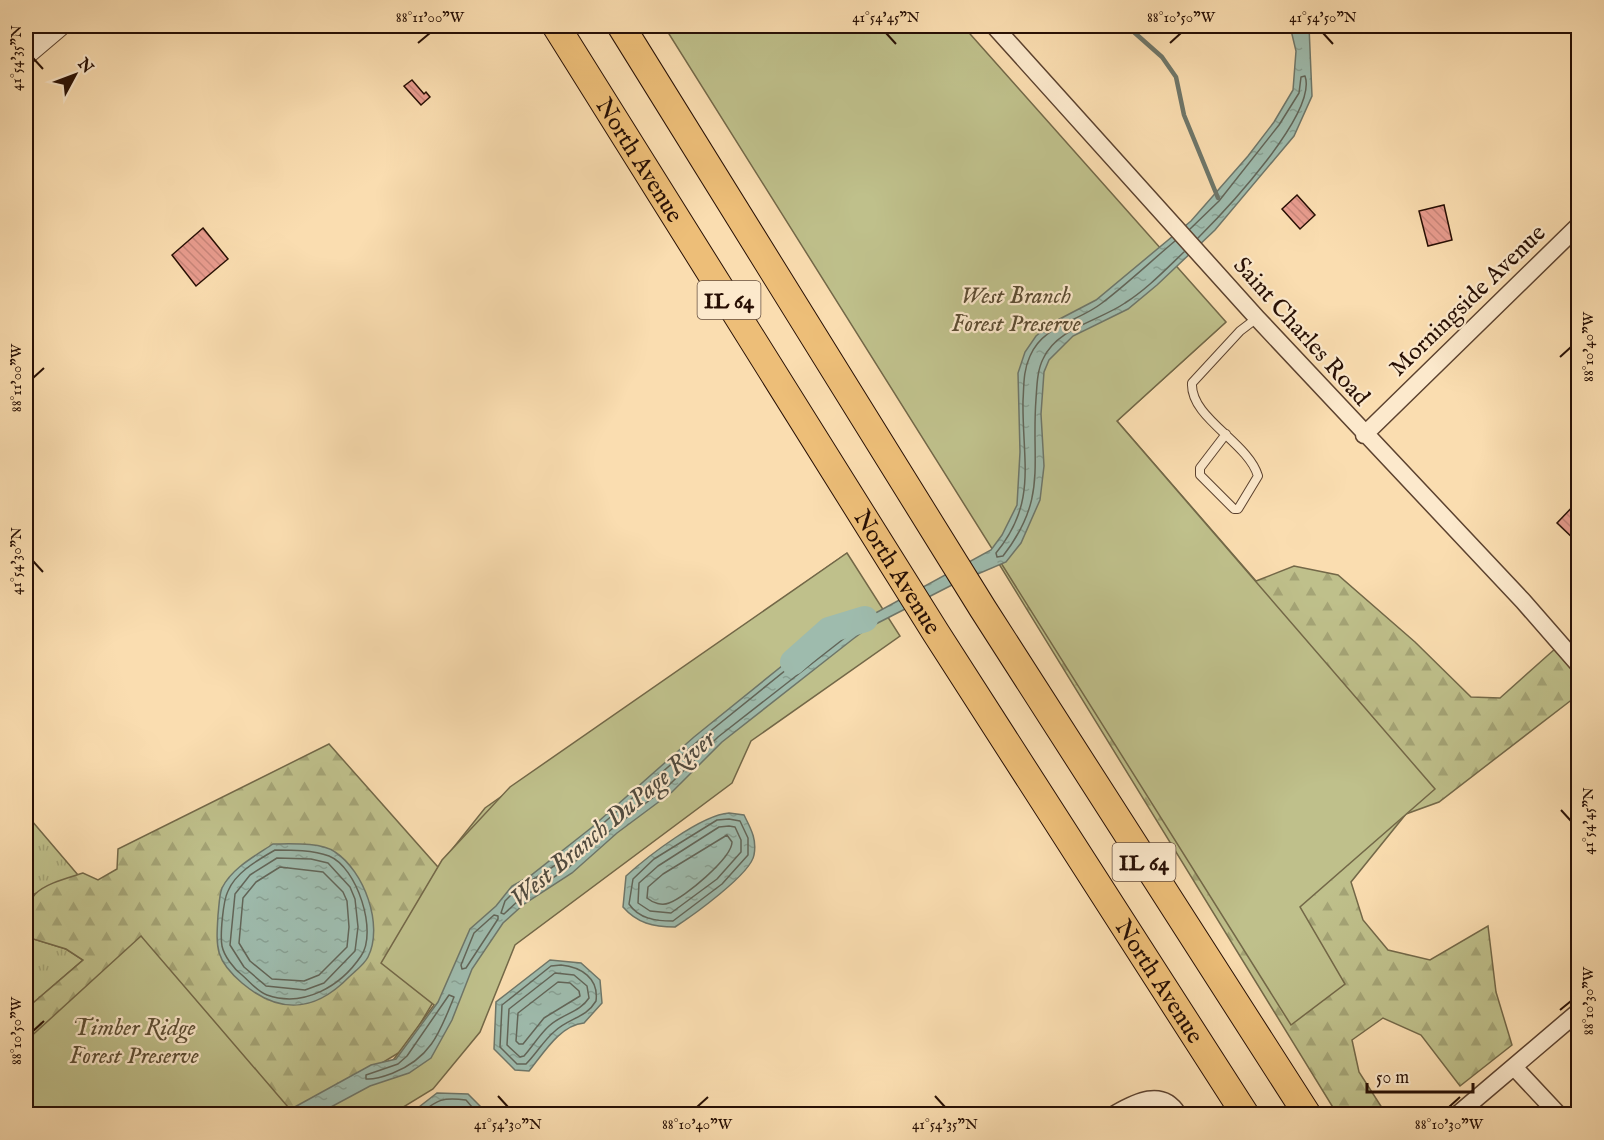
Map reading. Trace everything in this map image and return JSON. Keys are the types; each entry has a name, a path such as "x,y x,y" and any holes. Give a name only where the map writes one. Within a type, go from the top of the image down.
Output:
{"main road":[{"name":"North Avenue","path":"556,26 936,633 1245,1114"},
{"name":"IL 64","path":"621,26 983,609 1307,1114"}],"street":[{"path":"26,54 59,26"},
{"name":"Saint Charles Road","path":"994,26 1364,435 1524,601 1578,664"},
{"name":"Morningside Avenue","path":"1364,435 1578,226"},
{"path":"1458,1114 1578,1012"},
{"path":"1514,1067 1557,1114"},
{"path":"1115,1114 1137,1101 1155,1098 1172,1105 1178,1114"}],"lane":[{"path":"1226,434 1200,468 1200,475 1234,509 1238,509 1258,476 1248,456 1194,399 1192,383 1240,331 1257,318"}],"green space":[{"name":"West Branch Forest Preserve","path":"664,26 963,26 1226,322 1117,421 1435,789 1300,907 1345,984 1291,1025"},
{"path":"1226,322 1117,421 1256,581 1294,566 1338,575 1415,642 1471,697 1500,698 1556,648 1578,674 1578,695 1439,802 1406,814 1351,882 1363,920 1388,950 1430,960 1488,926 1496,992 1512,1045 1460,1086 1421,1035 1383,1018 1352,1040 1359,1072 1386,1114 1337,1114 999,564 1006,562 1044,466"},
{"path":"847,553 441,989 405,1049 372,1069 283,1114 26,1114 26,1009 83,960 66,949 30,938 27,910 37,892 46,886 83,873 98,880 117,869 118,849 329,744 438,867 485,808"},
{"name":"Timber Ridge Forest Preserve","path":"847,553 900,636 751,741 732,783 515,945 480,1032 433,1089 392,1114 294,1114 391,1063 434,1005 381,963 442,860 510,787"},
{"path":"26,814 78,875 32,895 26,907"},
{"path":"26,923 30,938 66,949 83,960 26,1009"},
{"path":"141,936 294,1114 26,1114 26,1041"}],"water":[{"path":"1290,26 1309,26 1312,96 1294,136 1215,230 1157,285 1128,309 1073,336 1049,360 1044,372 1041,414 1044,466 1040,500 1021,543 1006,562 952,585 868,628 722,742 672,792 617,833 572,873 524,904 503,923 472,969 452,1020 431,1058 409,1073 370,1086 318,1114 282,1114 371,1065 396,1059 438,1002 470,929 496,906 512,886 530,876 591,828 694,737 798,653 822,638 841,620 851,616 872,615 991,550 1002,535 1017,505 1020,452 1018,373 1025,352 1036,336 1052,323 1096,300 1191,221 1248,156 1274,122 1293,90 1296,51"},
{"path":"729,813 744,815 755,844 754,855 750,863 732,883 675,927 646,923 634,917 623,907 626,876 647,858 690,829 717,815"},
{"path":"273,844 314,845 335,852 355,872 372,915 374,930 366,960 336,989 310,1003 284,1004 256,993 233,975 219,953 217,926 222,888 238,868"},
{"path":"550,960 581,963 600,980 602,1003 584,1023 567,1029 560,1035 529,1071 515,1070 494,1049 496,1002"},
{"path":"437,1093 468,1094 484,1110 484,1114 410,1114"}],"building":[{"path":"412,80 424,94 426,92 430,97 421,105 404,86"},
{"path":"1297,195 1315,215 1300,229 1282,209"},
{"path":"1444,205 1452,240 1428,246 1419,211"},
{"path":"203,228 228,259 196,286 172,255"},
{"path":"1578,501 1578,543 1557,523"}],"waterway":[{"path":"1127,26 1162,57 1176,77 1184,115 1218,198"},
{"name":"West Branch DuPage River","path":"793,662 829,630 865,619"}]}
